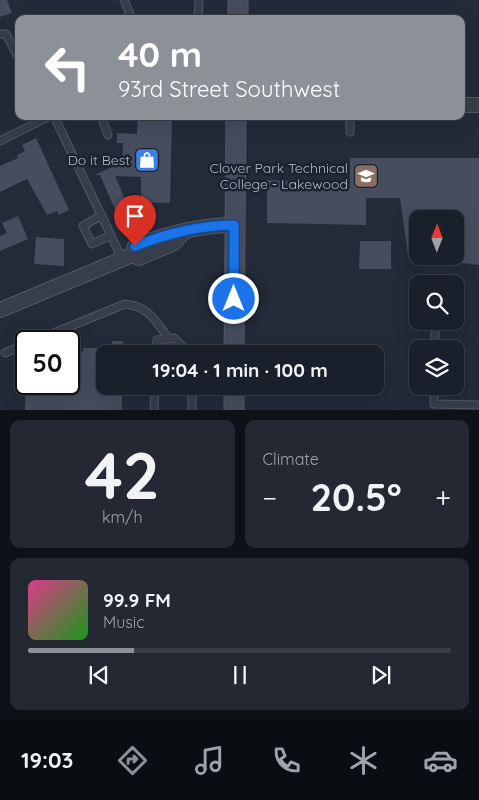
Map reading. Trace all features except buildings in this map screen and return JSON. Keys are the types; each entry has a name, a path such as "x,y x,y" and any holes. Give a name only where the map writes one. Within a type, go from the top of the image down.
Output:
{"main road":[{"path":"238,0 238,15"},
{"path":"234,345 236,120"},
{"path":"234,395 234,410"}],"street":[{"path":"465,105 479,105"},
{"path":"0,310 127,257 135,246 171,232 183,233 216,225 234,225"}],"lane":[{"path":"124,0 130,15"},
{"path":"198,15 199,0"},
{"path":"0,34 6,34 15,51"},
{"path":"0,141 42,120"},
{"path":"56,120 112,235 127,257"},
{"path":"102,120 108,135"},
{"path":"350,120 350,132"},
{"path":"102,215 83,226 92,244 112,235"},
{"path":"61,330 125,304 139,305 154,319 169,339"},
{"path":"157,345 157,340 174,338 181,345"},
{"path":"5,353 15,349"},
{"path":"154,410 155,395"},
{"path":"192,395 192,410"},
{"path":"434,395 434,404 479,405"}],"place":[{"name":"Do it Best","path":"147,160"},
{"name":"Clover Park Technical College - Lakewood","path":"366,176"}],"route":[{"path":"135,246 171,232 183,233 216,225 234,225 234,299"}]}
